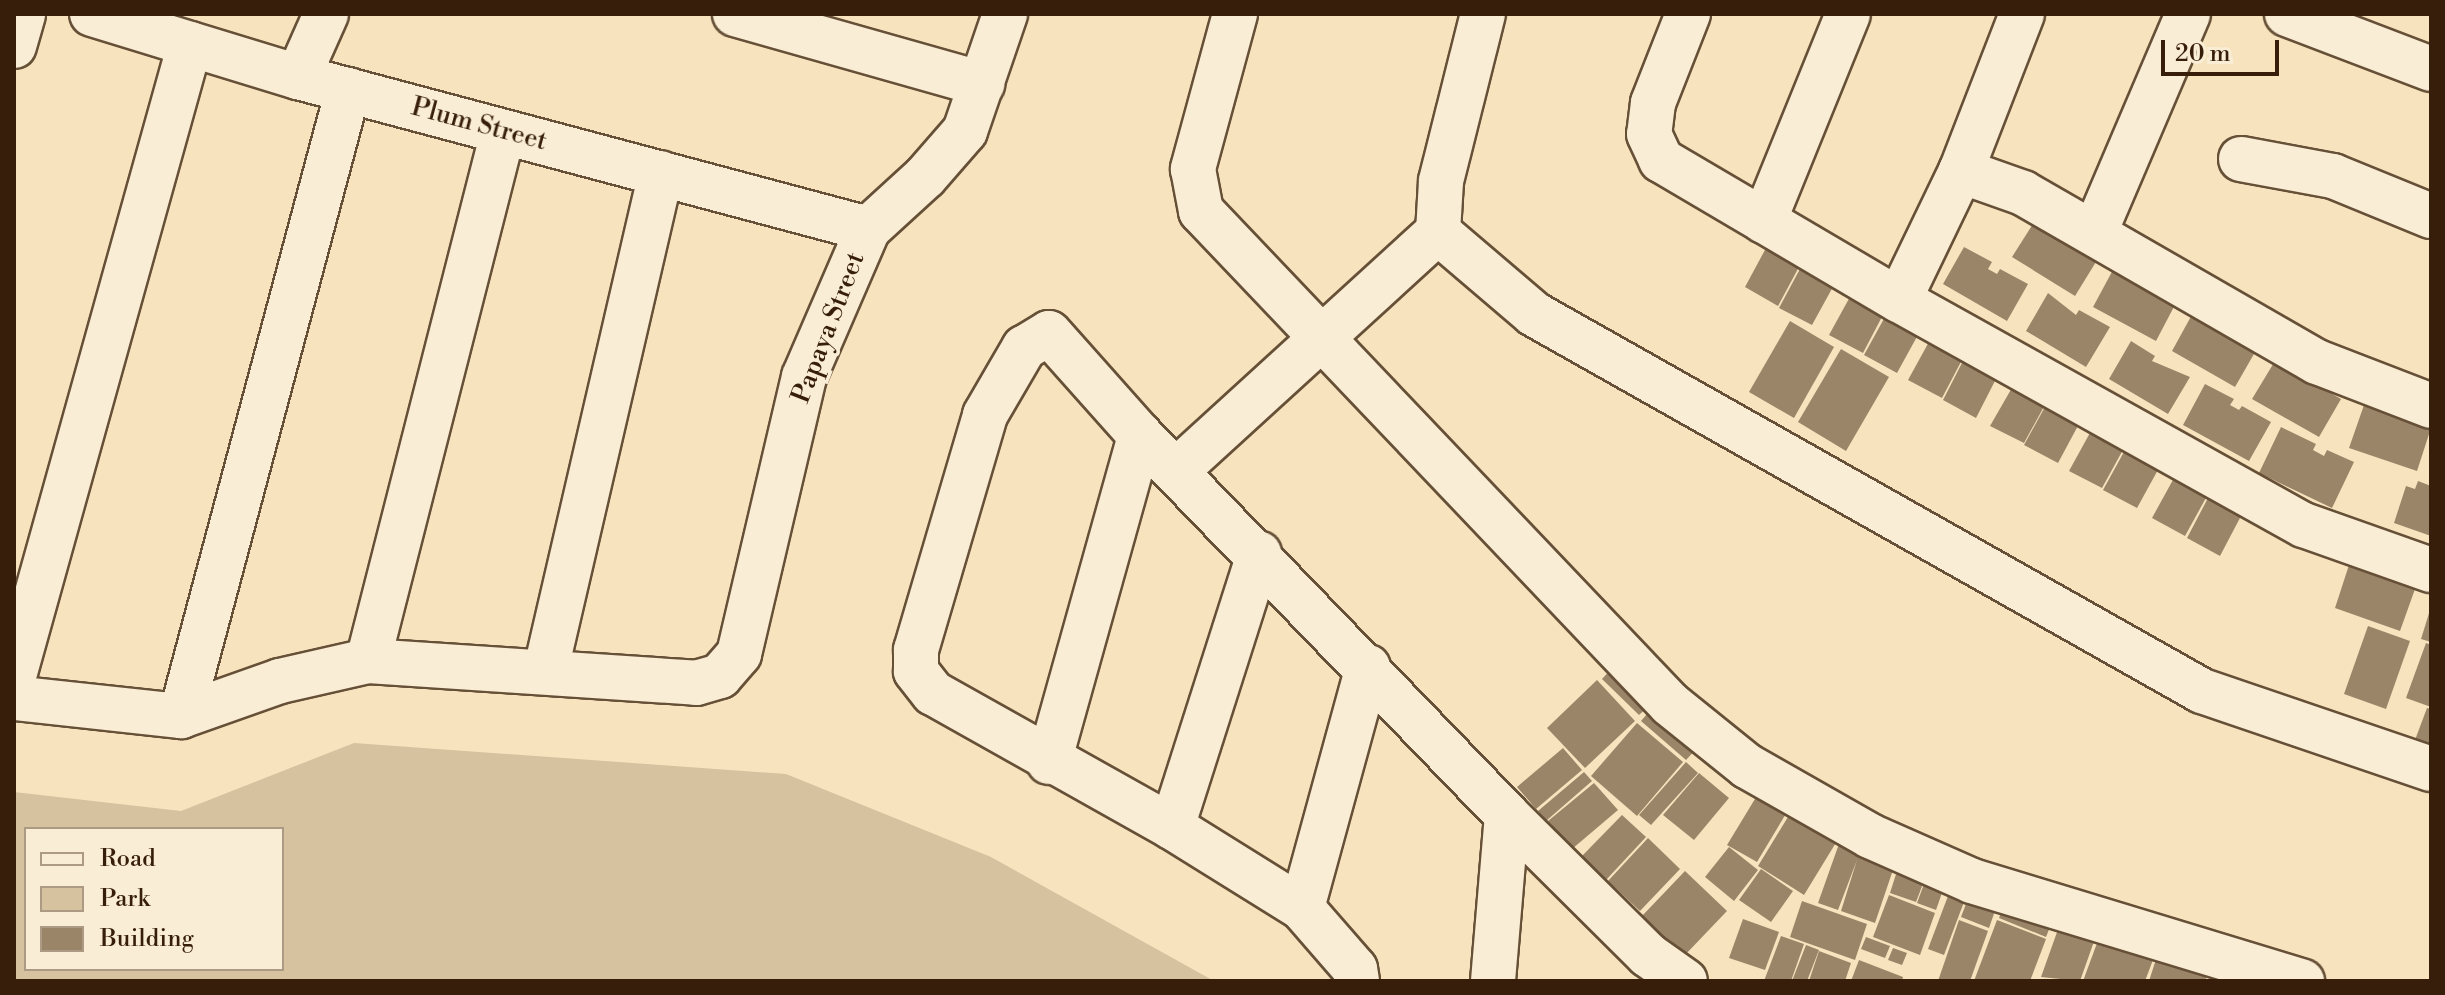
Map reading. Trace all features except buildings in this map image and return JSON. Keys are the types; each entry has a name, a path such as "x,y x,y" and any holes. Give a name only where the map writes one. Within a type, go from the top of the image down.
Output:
{"street":[{"path":"14,46 23,14"},
{"name":"Plum Street","path":"92,14 298,77 868,229"},
{"path":"298,77 326,14"},
{"path":"735,14 982,84"},
{"name":"Papaya Street","path":"546,669 696,683 720,676 739,654 804,377 868,229 925,177 965,131 1005,14"},
{"path":"1235,14 1193,169 1201,211 1319,341 1670,704 1747,766 1870,836 1972,881 2302,981"},
{"path":"1176,471 1438,232 1441,181 1483,14"},
{"path":"1688,14 1653,103 1649,134 1661,160 1899,300 2304,525 2431,570"},
{"path":"1764,221 1848,14"},
{"path":"1899,300 1961,171 2022,14"},
{"path":"2095,232 2188,14"},
{"path":"2309,18 2431,69"},
{"path":"14,676 190,44"},
{"path":"181,716 348,90"},
{"path":"368,661 503,132"},
{"path":"2241,159 2284,163 2333,176 2431,216"},
{"path":"1961,171 2023,193 2317,362 2431,406"},
{"path":"14,698 181,716 280,681 368,661 546,669 661,173"},
{"path":"1438,232 1534,314 2202,691 2431,769"},
{"path":"1357,981 1355,969 1302,908 1172,827 1049,762 933,693 916,671 916,650 985,415 1024,348 1049,333 1140,435 1368,667 1646,968 1685,981"},
{"path":"1049,762 1140,435"},
{"path":"1172,827 1259,554"},
{"path":"1302,908 1368,667"},
{"path":"1493,981 1507,815"}],"green space":[{"path":"354,743 786,774 991,857 1214,981 14,981 14,792 181,811"}]}
